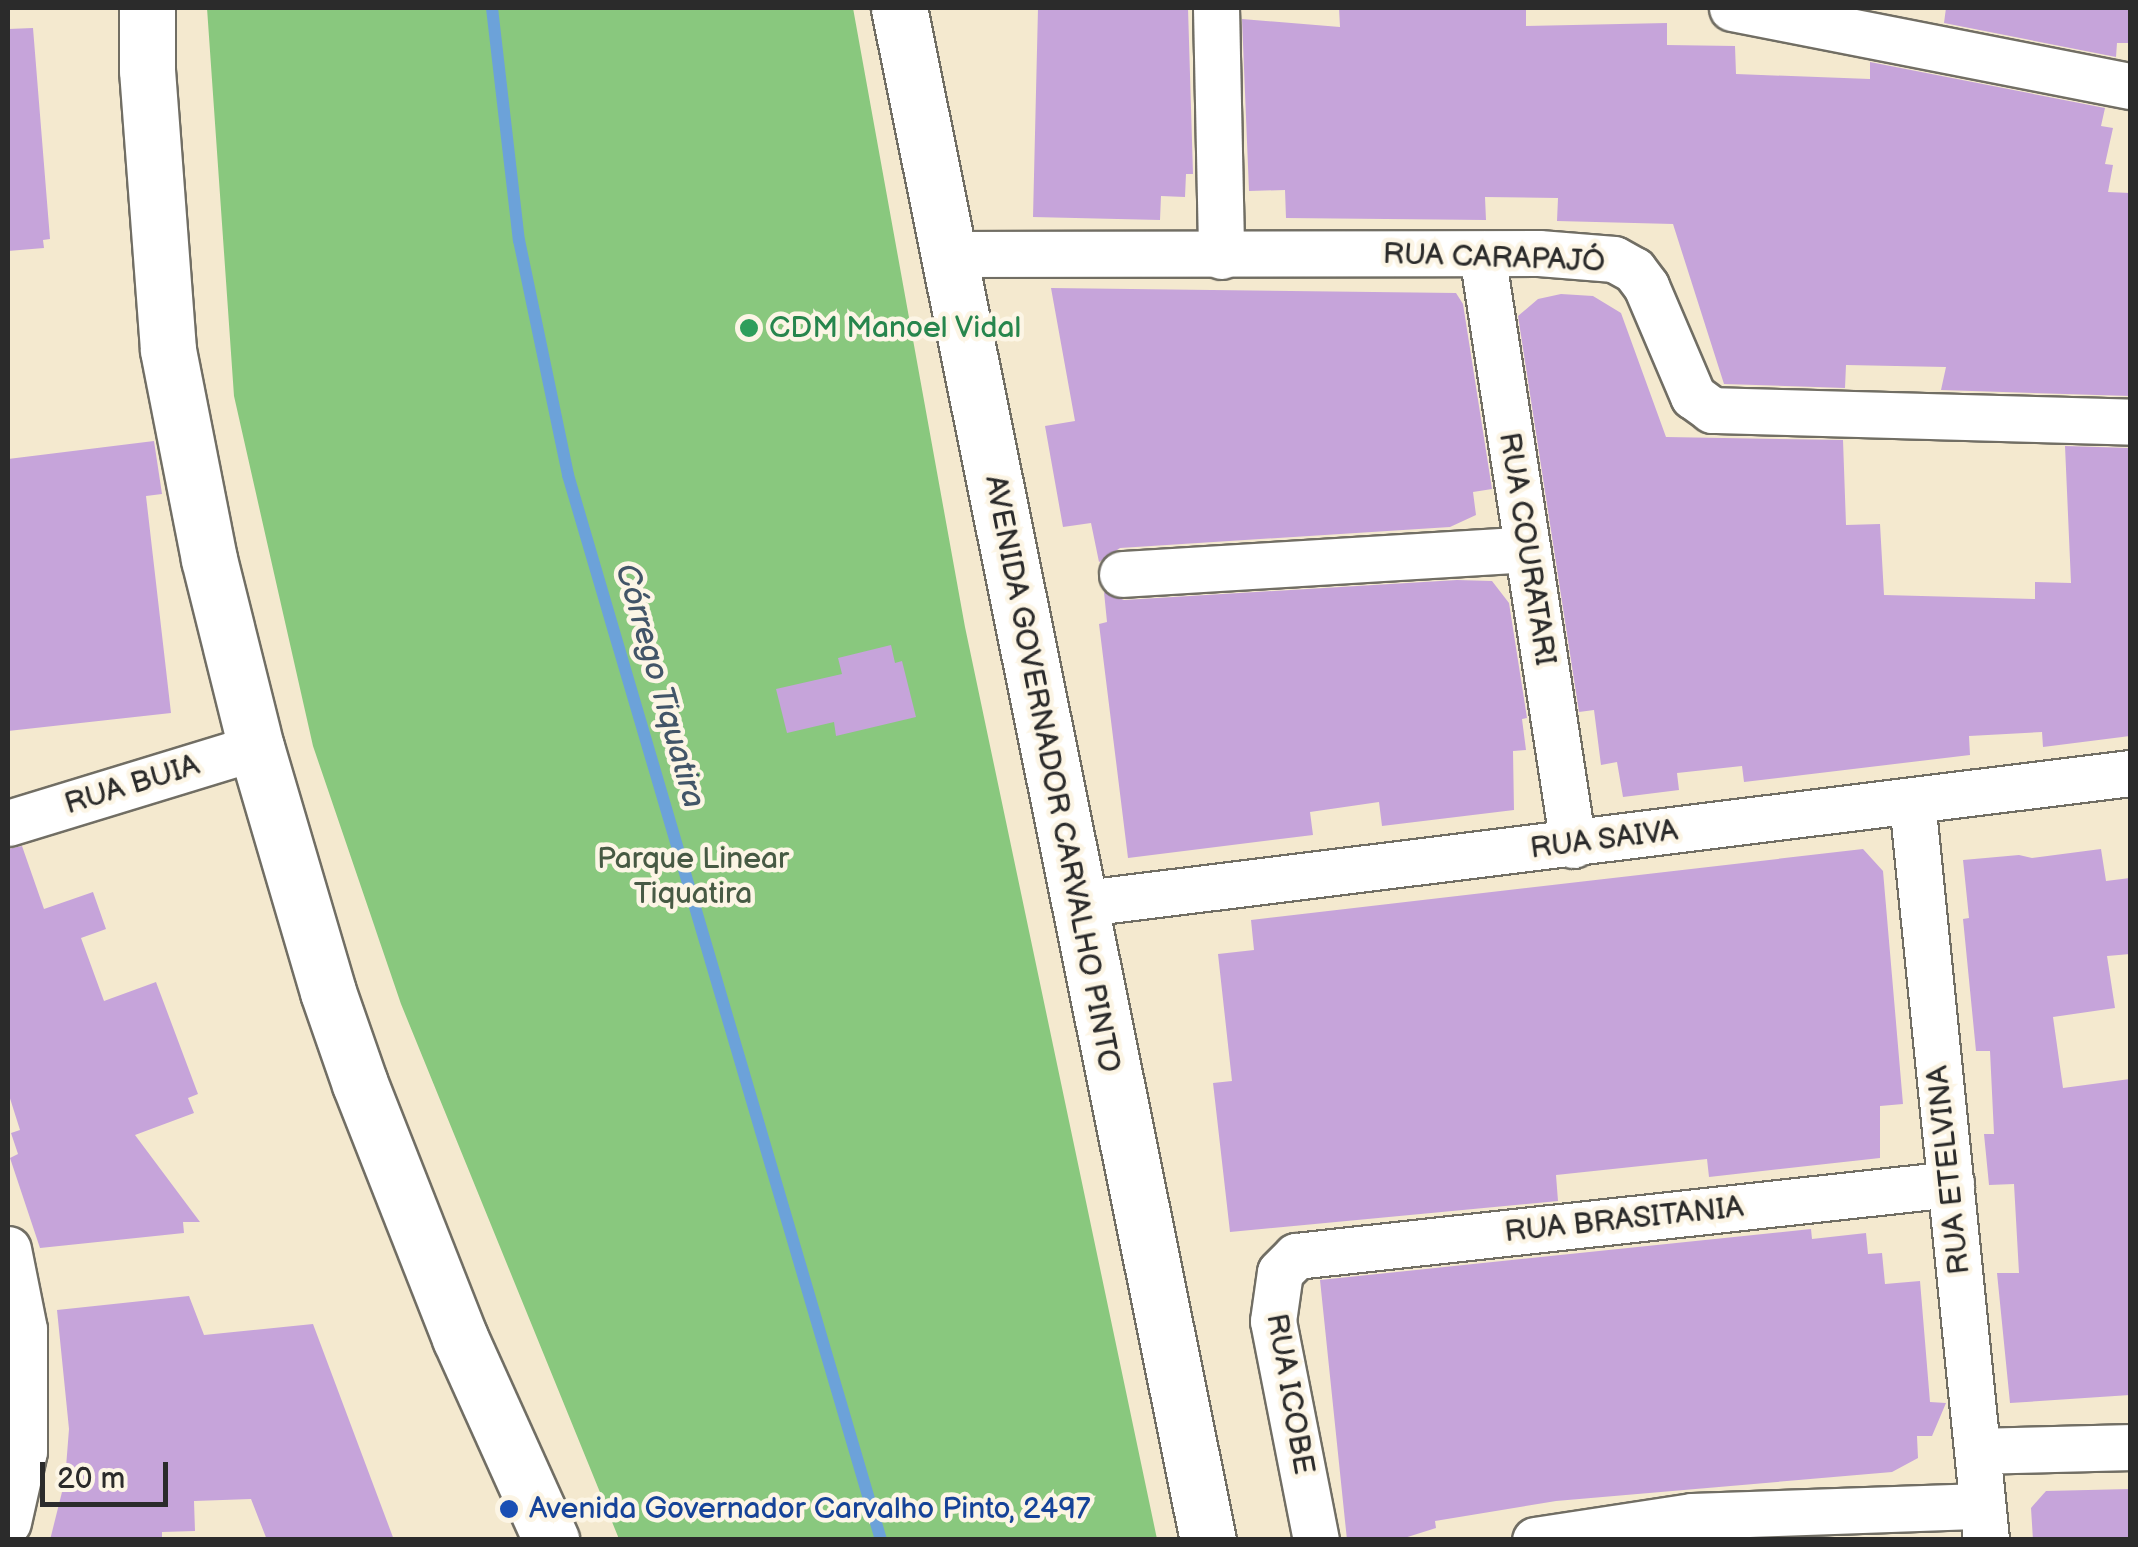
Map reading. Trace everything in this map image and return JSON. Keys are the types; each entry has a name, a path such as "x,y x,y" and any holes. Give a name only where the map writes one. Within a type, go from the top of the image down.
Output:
{"main road":[{"path":"147,8 147,70 168,350 209,559 256,747 328,992 360,1084 460,1338 551,1540"},
{"name":"AVENIDA GOVERNADOR CARVALHO PINTO","path":"899,8 1208,1540"}],"street":[{"path":"1216,8 1222,256"},
{"path":"1732,8 2130,86"},
{"name":"RUA CARAPAJÓ","path":"948,254 1482,254 1614,259 1634,270 1646,286 1692,396 1712,410 2130,422"},
{"name":"RUA COURATARI","path":"1482,254 1573,844"},
{"path":"1122,574 1527,548"},
{"name":"RUA BUIA","path":"8,823 256,747"},
{"name":"RUA SAIVA","path":"1077,904 2130,773"},
{"name":"RUA ETELVINA","path":"1912,802 1984,1523"},
{"name":"RUA BRASITANIA","path":"1296,1256 1950,1184"},
{"path":"8,1249 24,1329 24,1451 8,1522"},
{"name":"RUA ICOBE","path":"1296,1256 1280,1272 1273,1321 1316,1540"},
{"path":"1978,1452 2130,1447"},
{"path":"1535,1540 1692,1516 1984,1523"}],"green space":[{"name":"Parque Linear Tiquatira","path":"207,8 853,8 965,627 1157,1539 619,1539 401,1004 313,746 234,396"}],"building":[{"path":"1038,8 1188,8 1193,174 1186,174 1185,197 1161,196 1160,220 1033,217"},
{"path":"1339,8 1526,8 1526,26 1667,23 1667,45 1735,46 1736,74 1870,79 1870,62 2105,108 2101,126 2113,128 2105,164 2113,165 2108,192 2130,193 2130,396 1941,390 1946,367 1846,365 1845,388 1724,384 1673,224 1557,221 1558,198 1485,197 1486,220 1286,218 1285,190 1249,191 1242,19 1340,27"},
{"path":"1946,8 2130,8 2130,43 2117,43 2116,57 1944,23"},
{"path":"33,28 50,239 43,240 44,248 8,251 8,29"},
{"path":"1051,288 1456,293 1463,304 1492,489 1473,492 1476,515 1450,527 1120,548 1099,562 1091,523 1063,527 1045,426 1075,421"},
{"path":"1561,294 1593,296 1621,313 1666,437 1843,440 1846,525 1880,524 1884,595 2035,599 2035,582 2071,583 2065,446 2130,448 2130,736 2043,747 2042,732 1969,736 1970,755 1744,782 1742,766 1677,773 1679,790 1623,797 1617,762 1601,765 1594,710 1579,712 1518,316 1538,299"},
{"path":"154,441 162,494 146,496 171,713 8,731 8,459"},
{"path":"1492,581 1509,603 1527,718 1522,719 1526,750 1513,751 1514,810 1382,826 1379,802 1310,812 1313,835 1128,858 1099,624 1107,622 1104,592 1124,600"},
{"path":"891,645 895,663 902,661 916,717 836,736 834,722 787,733 776,689 842,674 838,658"},
{"path":"22,846 44,909 93,892 106,929 81,938 104,1001 156,982 198,1094 188,1098 194,1113 135,1135 200,1222 183,1222 184,1233 40,1248 10,1158 18,1154 11,1133 20,1130 8,1092 8,849"},
{"path":"1863,849 1883,871 1903,1104 1880,1106 1880,1158 1709,1177 1707,1159 1556,1175 1558,1201 1230,1232 1213,1083 1232,1081 1218,954 1254,950 1251,920"},
{"path":"2101,849 2106,881 2130,878 2130,954 2107,956 2115,1008 2053,1017 2063,1088 2130,1079 2130,1395 2010,1403 1997,1273 2019,1273 2014,1184 1989,1185 1984,1134 1994,1134 1990,1051 1976,1051 1963,919 1969,918 1963,860 2019,855 2032,858"},
{"path":"1811,1229 1812,1239 1866,1233 1868,1254 1882,1253 1885,1284 1920,1281 1930,1402 1946,1403 1932,1436 1917,1436 1918,1458 1892,1472 1556,1501 1435,1521 1436,1528 1398,1540 1347,1540 1320,1280"},
{"path":"189,1296 204,1335 313,1324 394,1540 267,1540 251,1499 194,1501 195,1531 162,1532 162,1540 50,1540 65,1480 69,1429 57,1310"},
{"path":"2130,1489 2130,1540 2033,1540 2031,1508 2046,1491"}],"waterway":[{"name":"Córrego Tiquatira","path":"492,8 519,240 568,475 881,1540"}],"place":[{"name":"CDM Manoel Vidal","path":"749,328"},
{"name":"Avenida Governador Carvalho Pinto, 2497","path":"509,1509"}]}
